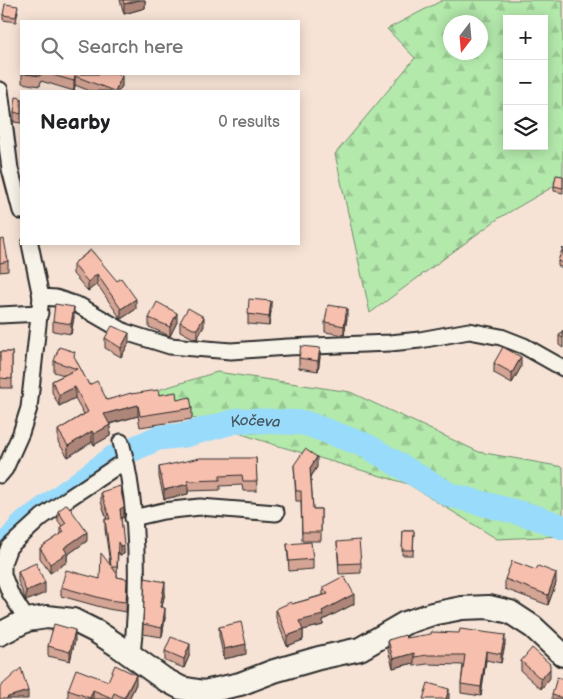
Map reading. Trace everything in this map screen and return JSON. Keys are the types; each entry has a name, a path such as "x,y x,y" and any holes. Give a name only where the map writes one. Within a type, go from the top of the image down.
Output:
{"main road":[{"path":"0,634 27,620 47,617 73,620 97,632 164,679 182,688 204,692 240,684 301,663 360,649 405,623 432,614 462,608 489,607 510,612 521,618 563,655"}],"street":[{"path":"0,90 5,170 20,208"},
{"path":"0,475 5,469 21,433 29,408 41,296 30,245"},
{"path":"41,296 56,298 80,306 125,332 170,346 231,351 390,343 420,340 469,331 501,337 524,346 563,368"},
{"path":"0,315 40,313"},
{"path":"121,443 126,463 133,518 137,590 132,655"},
{"path":"27,620 10,593 3,575 3,563 9,548 42,517 117,466 126,463"},
{"path":"133,518 163,511 200,507 276,512"}],"green space":[{"path":"443,0 563,0 563,181 499,218 370,313 335,154 415,58 387,29"},
{"path":"217,372 350,392 479,452 563,467 563,536 497,539 408,484 272,444 132,398"}],"building":[{"path":"123,0 139,0 124,4"},
{"path":"5,4 18,6 16,17 3,15"},
{"path":"53,75 122,76 115,90 75,76 74,81"},
{"path":"16,97 20,98 20,114 14,112"},
{"path":"556,175 563,176 563,188 554,186"},
{"path":"4,239 8,261 0,263 0,240"},
{"path":"563,248 563,263 558,261"},
{"path":"91,250 117,281 121,278 136,299 121,309 97,274 88,282 73,264"},
{"path":"249,299 271,301 269,317 248,314"},
{"path":"157,302 177,313 170,327 149,318"},
{"path":"55,304 74,307 71,324 53,321"},
{"path":"328,305 347,308 344,326 325,322"},
{"path":"188,308 204,317 197,329 193,329 180,322"},
{"path":"112,326 129,333 121,348 105,338"},
{"path":"563,330 563,338 559,336"},
{"path":"301,346 320,348 318,361 299,358"},
{"path":"59,347 75,352 74,356 89,385 97,381 107,400 131,393 158,390 159,395 176,392 177,400 190,397 192,408 140,416 138,405 104,414 110,425 94,434 92,431 68,446 58,430 88,412 75,387 59,395 52,381 77,369 54,361"},
{"path":"503,347 521,357 512,373 494,363"},
{"path":"0,352 12,352 12,379 0,378"},
{"path":"305,449 317,457 310,468 313,509 321,509 321,532 302,532 301,491 296,491 294,465"},
{"path":"200,458 256,458 257,481 243,481 242,475 220,476 220,480 187,481 188,484 164,490 159,467"},
{"path":"120,486 124,505 120,509 124,545 120,546 118,542 117,567 112,567 117,577 127,579 126,602 108,600 61,587 66,570 100,579 101,553 111,566 105,519 110,519 101,492"},
{"path":"67,504 87,532 64,548 67,553 50,564 40,548 64,532 61,527 66,523 58,511"},
{"path":"403,531 414,531 413,550 402,550"},
{"path":"359,540 361,563 339,564 337,542"},
{"path":"311,542 313,559 289,561 287,544"},
{"path":"512,561 536,570 538,566 556,573 548,595 505,579"},
{"path":"36,563 45,583 26,591 18,571"},
{"path":"344,576 354,594 322,611 323,615 299,621 303,630 287,636 276,609 291,602 292,604 328,594 323,587"},
{"path":"145,578 165,582 160,607 165,608 162,628 143,624"},
{"path":"241,622 246,644 224,649 219,627"},
{"path":"54,624 75,630 70,652 48,646"},
{"path":"460,629 505,635 501,654 486,651 481,687 461,684 465,655 414,657 414,653 393,659 388,640 405,635 406,638 431,634 431,632 459,633"},
{"path":"171,637 190,644 184,659 165,651"},
{"path":"532,648 550,664 550,669 541,679 521,661"},
{"path":"115,665 136,675 124,698 114,693 112,698 93,690 90,698 68,690 76,669 108,681"},
{"path":"21,668 28,691 6,699 0,699 0,687"},
{"path":"557,677 563,679 563,698 552,695"},
{"path":"428,683 449,689 446,699 423,699"}],"waterway":[{"name":"Kočeva","path":"1,552 22,525 113,458 158,438 185,435 240,420 305,423 367,446 450,495 535,517 563,527"}]}
